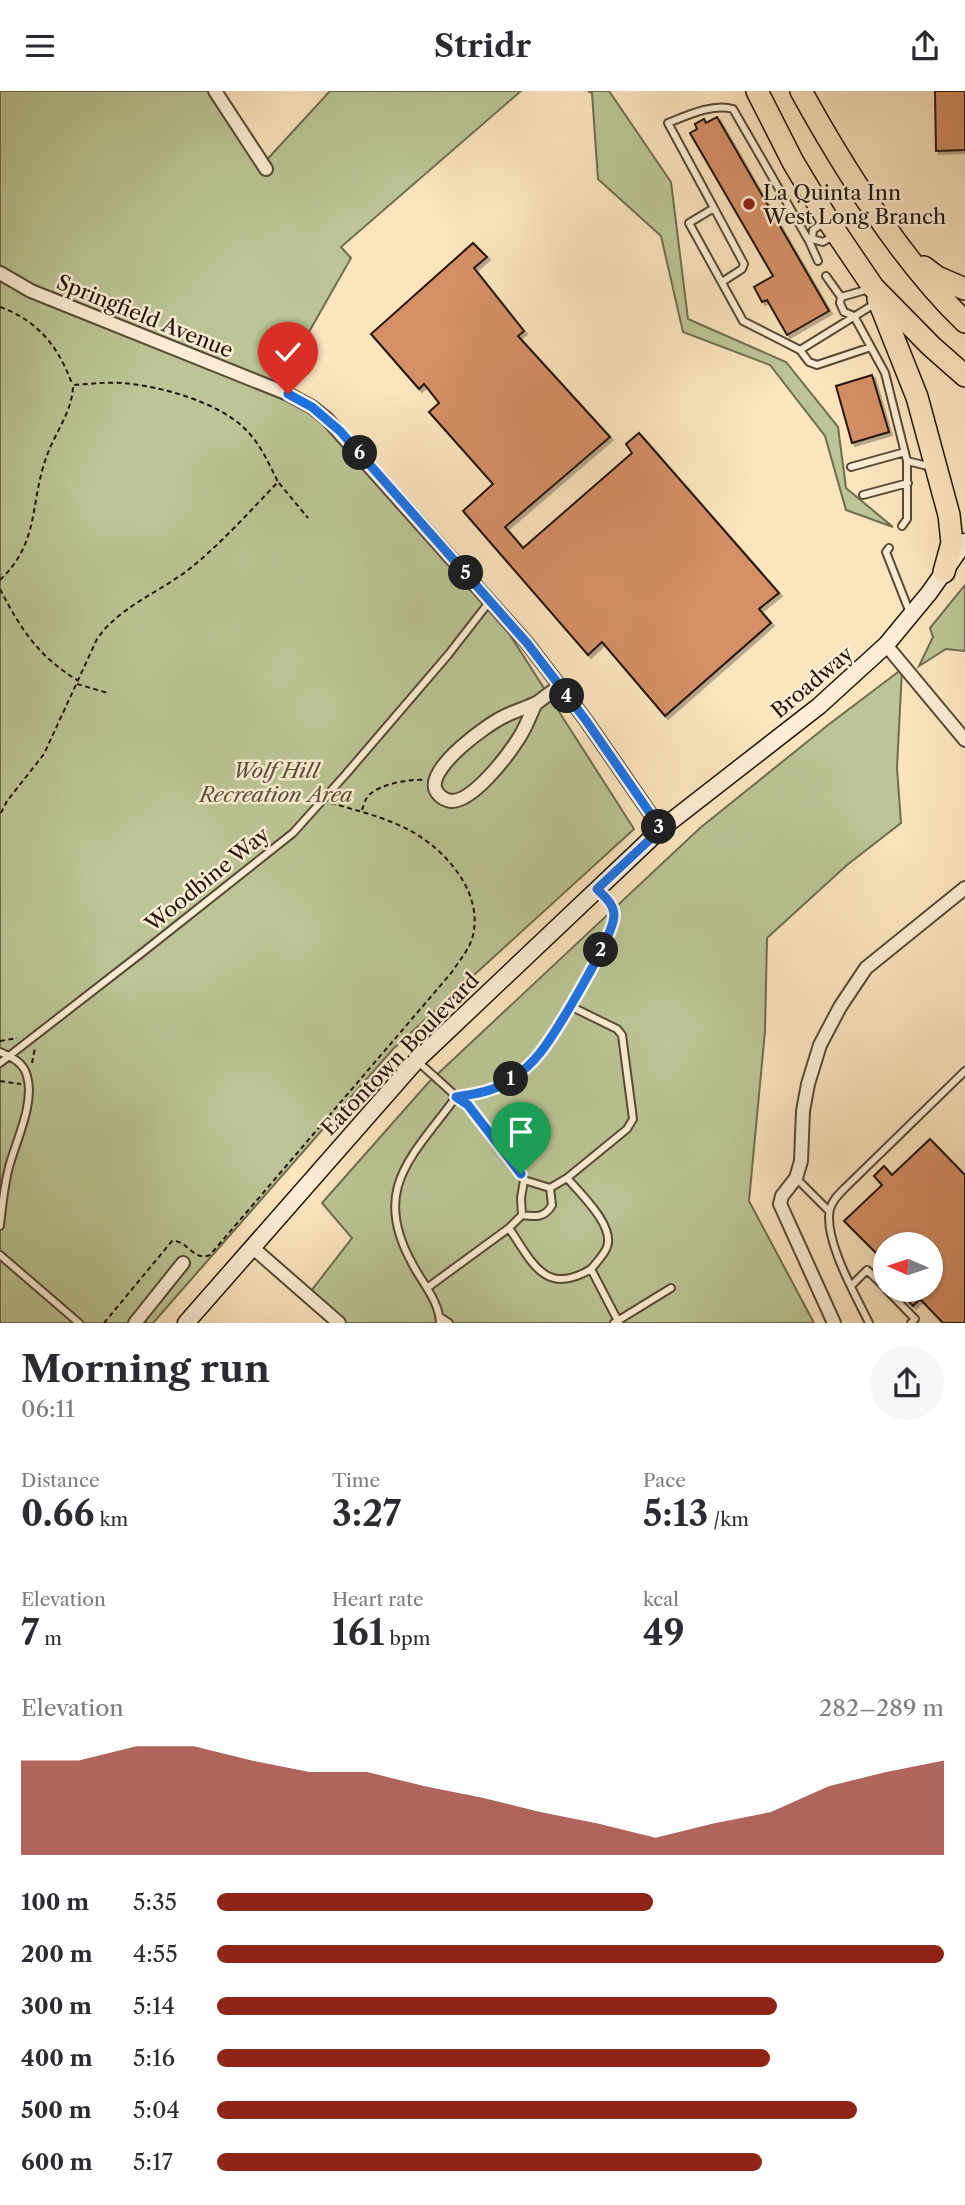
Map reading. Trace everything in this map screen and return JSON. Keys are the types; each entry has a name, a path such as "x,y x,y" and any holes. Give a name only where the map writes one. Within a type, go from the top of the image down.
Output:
{"highway":[{"path":"757,91 781,140 832,227 878,295 965,376"},
{"path":"801,91 881,219 939,296 965,322"},
{"path":"908,255 937,277 965,289"},
{"path":"878,295 917,397 937,468 957,518 944,572"}],"street":[{"path":"215,91 266,169"},
{"name":"Springfield Avenue","path":"0,273 31,291 288,394 312,407 340,431 527,643 604,746 661,829"},
{"name":"Broadway","path":"661,829 819,706 887,645 965,542"},
{"path":"887,645 965,740"},
{"path":"536,703 519,739 481,785 461,799 446,800 438,794 435,782 445,761 489,726 536,703 560,686"},
{"name":"Eatontown Boulevard","path":"186,1323 416,1061 661,829"},
{"path":"834,1323 780,1204 782,1196 796,1178 802,1155 803,1111 808,1084 820,1045 845,998 866,968 965,888"},
{"path":"252,1247 339,1323"},
{"path":"135,1323 183,1263"}],"lane":[{"path":"722,282 742,269 744,264 668,123 724,106 733,109 811,240 818,261"},
{"path":"714,208 690,223 743,321 800,350 809,362 817,365 871,347"},
{"path":"811,240 813,230 832,227"},
{"path":"811,240 822,242 832,227"},
{"path":"826,276 841,297 840,303 844,312 854,316 885,373 908,461 907,519 902,526"},
{"path":"800,350 854,316 878,295"},
{"path":"841,297 878,295"},
{"path":"851,467 905,452"},
{"path":"908,461 937,468"},
{"path":"863,495 908,483"},
{"path":"889,548 886,552 911,615"},
{"name":"Woodbine Way","path":"0,1063 293,832 448,655 490,601"},
{"path":"449,1323 440,1320 439,1308 399,1238 394,1214 396,1192 407,1164 456,1097 490,1090 511,1079 542,1051 598,956 613,923 611,905 597,889"},
{"path":"416,1061 468,1105 524,1180 550,1188 567,1178 627,1129 633,1119 622,1035 617,1029 570,1006"},
{"path":"0,1052 20,1063 28,1081 24,1121 5,1186 0,1226"},
{"path":"869,1323 832,1240 830,1211 836,1198 846,1187 965,1071"},
{"path":"509,1228 523,1251 541,1272 551,1279 572,1279 591,1269 606,1251 606,1226 567,1178"},
{"path":"796,1178 830,1211"},
{"path":"427,1288 509,1228 522,1215 524,1180"},
{"path":"522,1215 535,1217 549,1210 552,1205 550,1188"},
{"path":"0,1255 79,1323"},
{"path":"591,1269 617,1322 671,1288"},
{"path":"851,1286 867,1270 873,1276"},
{"path":"899,1302 915,1319 911,1323"}],"path":[{"path":"0,307 14,312 40,330 60,356 72,385 71,403 45,460 30,533 15,562 0,580"},
{"path":"72,385 122,383 154,387 212,408 239,422 263,453 278,482 307,518"},
{"path":"0,815 7,801 44,754 97,639 111,622 191,568 278,482"},
{"path":"0,589 30,640 58,669 77,682 108,693"},
{"path":"362,812 371,793 405,780 435,782"},
{"path":"104,1323 172,1241 181,1242 198,1257 205,1258 210,1255 377,1062 467,951 472,939 473,912 465,885 449,860 404,827 323,800"}],"green space":[{"name":"Wolf Hill Recreation Area","path":"0,91 214,91 262,165 330,91 521,91 341,247 351,258 276,390 327,421 487,599 634,829 393,1049 153,1323 0,1323"},
{"path":"588,91 609,91 671,182 688,319 786,362 838,427 846,488 893,527 846,510 825,436 770,365 683,332 661,236 598,179 592,93"},
{"path":"965,585 965,651 946,649 919,666 933,637 930,628"},
{"path":"902,669 897,768 901,823 847,865 767,938 765,1031 749,1201 814,1323 334,1323 308,1295 352,1238 322,1203 428,1083 700,828"}],"building":[{"path":"935,91 965,91 965,150 936,151"},
{"name":"La Quinta Inn West Long Branch","path":"717,117 829,311 787,335 767,300 762,302 754,287 773,276 690,133 697,129 695,124 704,119 706,123"},
{"path":"473,243 487,257 474,268 524,331 518,336 610,437 505,527 523,548 632,453 626,444 639,433 779,593 759,609 771,623 665,716 602,642 588,655 463,511 493,484 429,412 439,403 424,384 419,389 371,334"},
{"path":"872,375 889,432 852,443 836,386"},
{"path":"930,1139 965,1175 965,1323 943,1323 923,1302 943,1302 943,1232 873,1232 873,1250 844,1221 882,1185 874,1176 884,1166 892,1175"}],"place":[{"name":"La Quinta Inn West Long Branch","path":"749,204"}],"route":[{"path":"288,394 312,407 340,431 527,643 585,719 661,829 597,889 611,905 613,923 598,956 542,1051 503,1084 478,1094 456,1097 468,1105 521,1174"}]}
